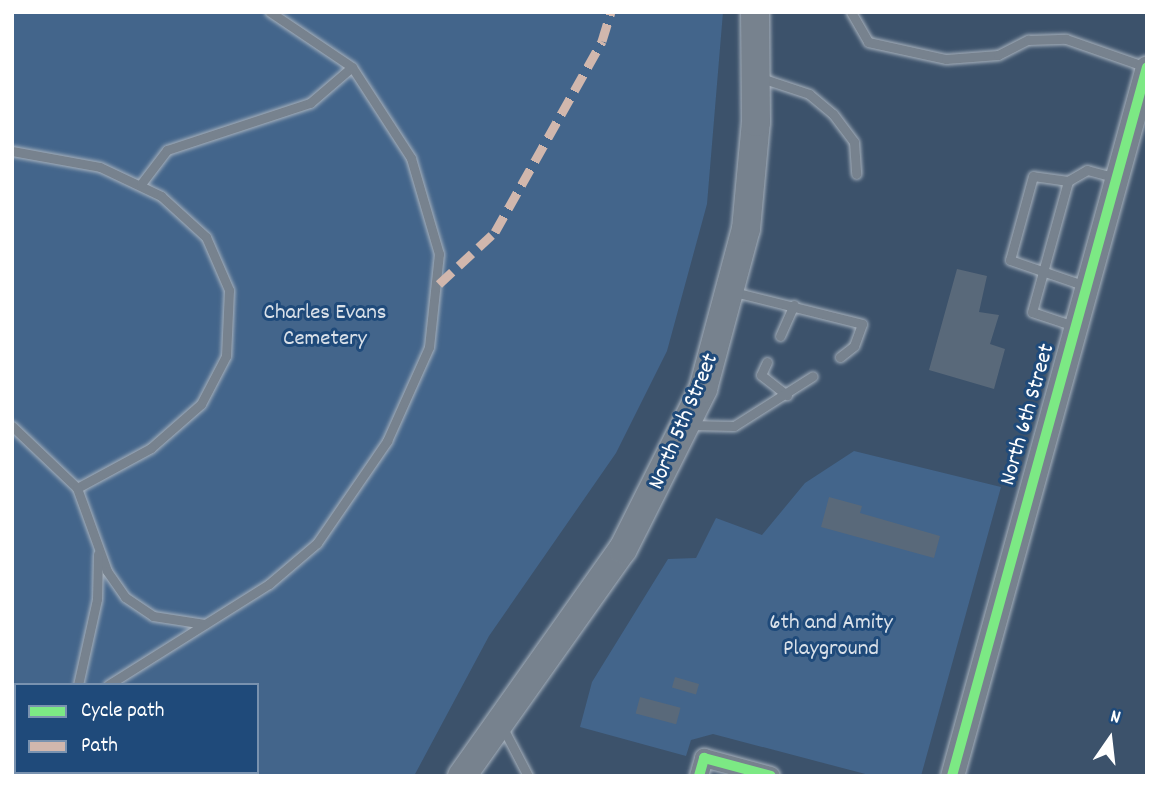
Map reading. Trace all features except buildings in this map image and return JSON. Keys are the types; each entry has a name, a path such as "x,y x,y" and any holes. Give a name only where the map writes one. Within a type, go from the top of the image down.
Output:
{"main road":[{"name":"North 5th Street","path":"462,776 498,719 623,549 687,425 734,292 754,161 755,12"}],"street":[{"name":"North 6th Street","path":"952,776 1147,67"},
{"path":"699,776 704,758 771,776"}],"lane":[{"path":"111,683 296,564 331,527 387,441 425,361 440,270 434,224 394,123 352,67 270,12"},
{"path":"851,12 868,42 946,59 998,55 1028,40 1066,39 1147,67"},
{"path":"141,184 167,150 310,103 334,89 352,67"},
{"path":"756,77 784,82 833,114 854,142 856,174"},
{"path":"12,151 100,167 141,184 185,214 213,249 232,303 229,343 216,379 190,416 151,448 77,488"},
{"path":"1087,287 1042,274 1010,260 1033,176 1068,181 1087,170 1116,178"},
{"path":"1068,181 1042,274 1034,316 1076,327"},
{"path":"734,292 862,324 854,346 840,357"},
{"path":"780,336 794,305"},
{"path":"767,362 761,376 787,395"},
{"path":"687,425 734,426 787,395 813,376"},
{"path":"12,426 77,488 98,549 133,604 170,621 204,624"},
{"path":"78,683 97,599 98,549"},
{"path":"498,719 528,776"}],"green space":[{"name":"Charles Evans Cemetery","path":"12,12 723,12 707,204 667,351 616,453 489,636 414,776 12,776"},
{"name":"6th and Amity Playground","path":"854,451 1001,487 921,776 873,776 713,734 691,740 686,756 580,727 592,682 668,559 696,558 716,518 762,535 805,483"}],"marked path":[{"path":"439,284 495,232 602,41 611,12"}],"cycle path":[{"path":"952,776 1147,67"},
{"path":"699,776 704,758 771,776"}]}
